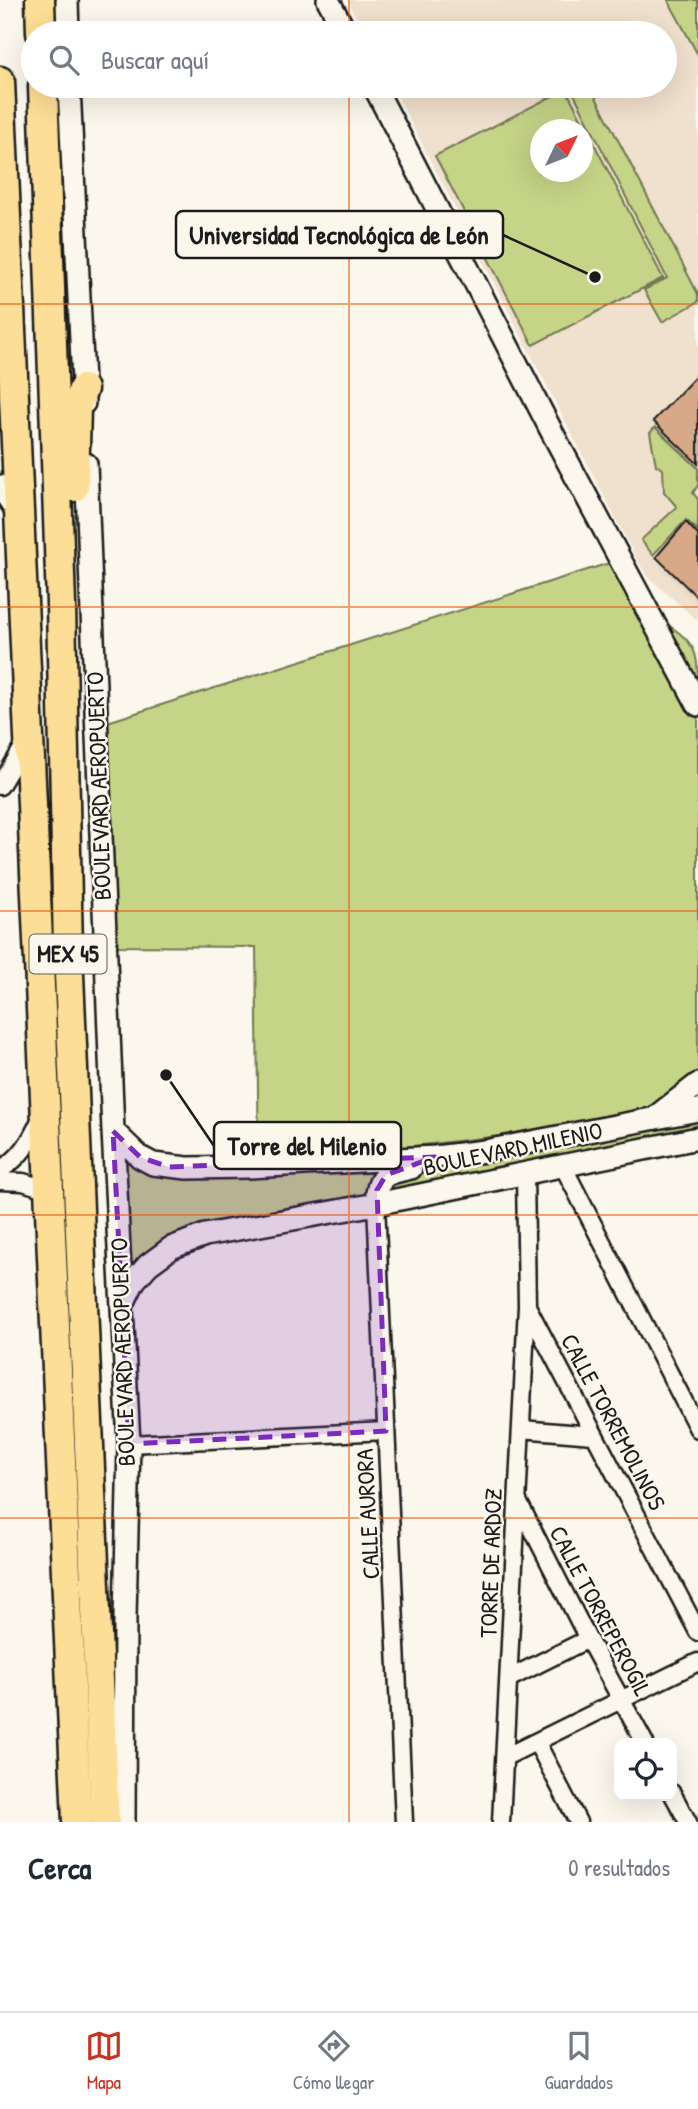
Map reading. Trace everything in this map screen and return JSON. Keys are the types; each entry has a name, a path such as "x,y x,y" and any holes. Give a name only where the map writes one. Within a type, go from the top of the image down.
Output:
{"highway":[{"path":"49,21 62,0"},
{"name":"MEX 45","path":"0,81 78,1822"},
{"name":"BOULEVARD AEROPUERTO","path":"43,98 61,604 68,951 106,1822"},
{"path":"61,604 74,497 76,408 83,389"}],"street":[{"path":"62,0 66,21"},
{"path":"328,0 339,21"},
{"name":"BOULEVARD AEROPUERTO","path":"70,98 113,1131 129,1444 124,1822"},
{"path":"380,98 553,434 698,705"},
{"path":"0,486 18,513"},
{"path":"0,786 31,734"},
{"path":"652,1120 698,1084"},
{"path":"0,1170 25,1149 45,1109"},
{"name":"BOULEVARD MILENIO","path":"113,1131 139,1157 169,1167 299,1165 435,1157 485,1151 698,1110"},
{"name":"BOULEVARD MILENIO","path":"121,1308 141,1272 159,1256 186,1241 221,1231 376,1204 698,1138"},
{"path":"376,1204 378,1184 386,1175 416,1167 435,1157"},
{"path":"563,1166 698,1429"},
{"name":"TORRE DE ARDOZ","path":"501,1822 527,1306 525,1173"},
{"path":"0,1181 23,1182 48,1191"},
{"name":"CALLE AURORA","path":"376,1204 404,1822"},
{"name":"CALLE TORREMOLINOS","path":"527,1306 698,1632"},
{"path":"521,1429 593,1434"},
{"path":"129,1444 386,1431"},
{"name":"CALLE TORREPEROGIL","path":"517,1499 588,1639 642,1738"},
{"path":"509,1678 588,1639"},
{"path":"505,1757 698,1662"},
{"path":"537,1743 578,1822"},
{"path":"676,1801 688,1822"}],"highlighted area":[{"path":"113,1131 140,1157 169,1167 435,1157 386,1175 377,1190 386,1431 129,1444"}],"shaded area":[{"path":"347,0 698,0 698,621 648,577 398,98 677,98 677,21 358,21"}],"green space":[{"path":"668,0 698,0 697,53"},
{"path":"548,98 571,98 581,119 530,119 530,182 593,182 593,142 663,278 533,345 435,156"},
{"path":"576,98 596,98 698,294 698,302 662,322 644,290 667,278 593,132 593,119 587,119"},
{"path":"655,427 698,468 698,485 693,493 698,499 698,531 686,520 653,555 641,540 677,507 664,492 663,469 656,465 650,433"},
{"path":"622,559 698,702 698,1084 660,1117 259,1164 256,947 108,946 98,725"},
{"path":"664,622 683,636 693,650 696,657 698,690"},
{"path":"698,1121 698,1132 389,1191 387,1184 396,1174"},
{"path":"124,1156 138,1167 162,1176 376,1173 369,1198 191,1234 130,1271"}],"building":[{"path":"698,374 698,464 653,421"},
{"path":"686,522 698,535 698,598 656,557"}],"place":[{"name":"Universidad Tecnológica de León","path":"595,277"},
{"name":"Torre del Milenio","path":"166,1075"}]}
